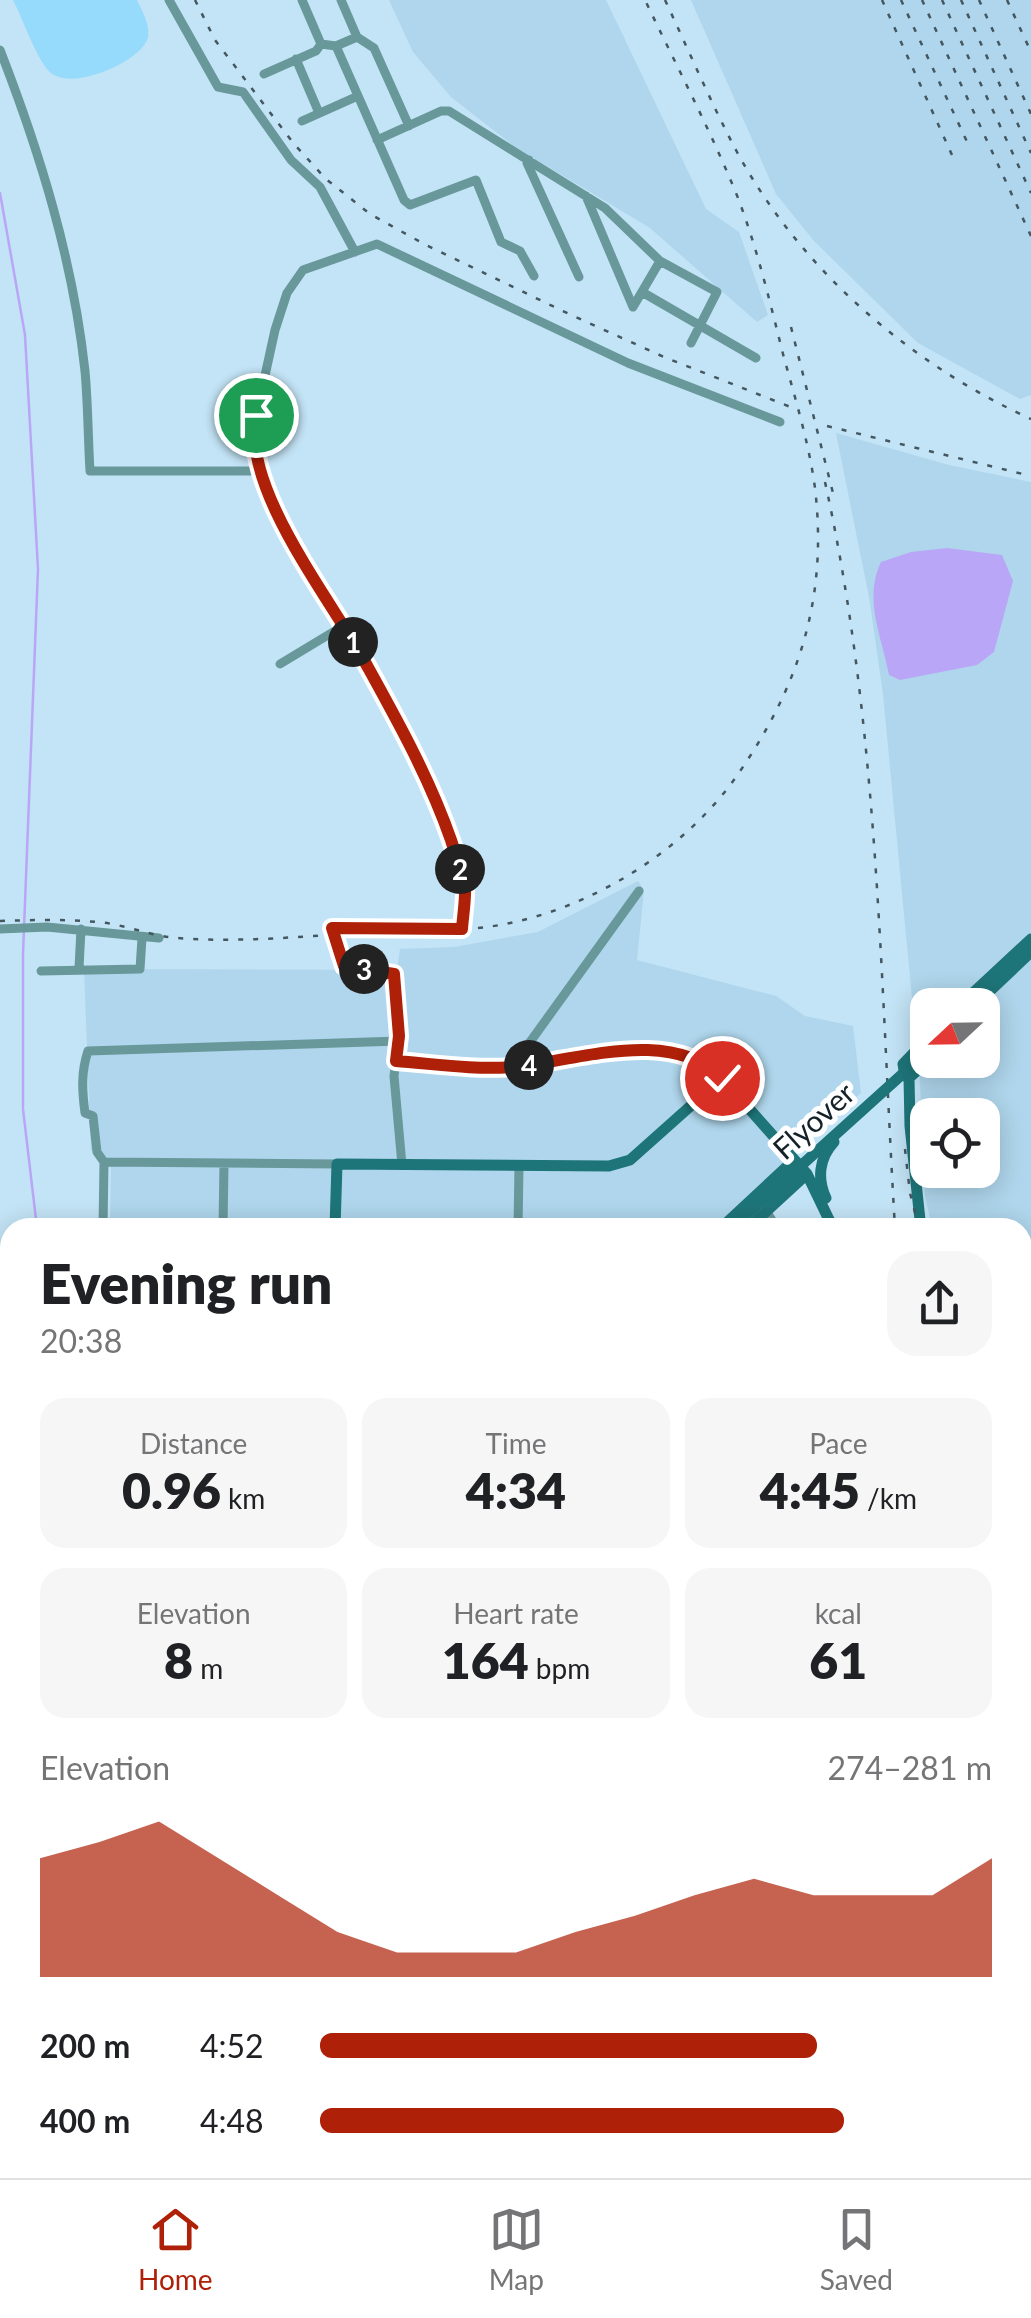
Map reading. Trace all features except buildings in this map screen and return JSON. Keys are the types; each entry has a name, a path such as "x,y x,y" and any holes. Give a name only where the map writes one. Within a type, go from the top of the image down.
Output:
{"street":[{"path":"169,0 218,87 243,92 291,160 320,187 355,252"},
{"path":"302,0 322,44"},
{"path":"341,0 357,37 374,48 409,126"},
{"path":"322,44 336,46 357,37"},
{"path":"264,74 316,51 322,44"},
{"path":"336,46 404,200 410,204 476,180 501,242 520,251 534,276"},
{"path":"0,50 33,136 53,206 84,369 90,471 260,472"},
{"path":"296,59 320,113"},
{"path":"302,120 358,96"},
{"path":"377,140 449,111 605,208 660,261 718,292 692,342"},
{"path":"529,160 527,164 578,277"},
{"path":"586,196 633,307 660,261"},
{"path":"402,1165 394,1076 398,1041 394,974 344,966 332,928 462,929 465,882 432,786 304,562 254,456 253,430 287,293 303,270 377,244 628,363 780,422"},
{"path":"642,292 756,358"},
{"path":"280,664 344,626"},
{"path":"512,1067 639,891"},
{"path":"0,929 81,929 159,938"},
{"path":"78,968 81,929"},
{"path":"41,971 140,969 142,938"},
{"path":"978,988 1031,939"},
{"path":"993,988 1031,952"},
{"path":"1000,992 1031,962"},
{"path":"103,1218 104,1162 96,1152 93,1116 85,1112 82,1069 88,1051 398,1041"},
{"path":"396,1061 473,1068 512,1067 635,1051 696,1058 722,1078 807,1174 831,1218"},
{"path":"910,1056 902,1064 909,1078 920,1218"},
{"name":"Flyover","path":"743,1218 910,1067"},
{"path":"104,1162 609,1166 630,1160 722,1078"},
{"path":"832,1218 822,1191 821,1159 862,1110"},
{"path":"732,1218 794,1160"},
{"path":"224,1163 224,1218"},
{"path":"335,1218 337,1164"},
{"path":"518,1166 518,1218"},
{"path":"759,1218 807,1174"},
{"path":"766,1211 771,1218"}],"shaded area":[{"path":"13,0 137,0 147,22 148,37 134,55 105,71 73,79 59,77 49,71 39,56"},
{"path":"389,0 606,0 706,209 739,232 768,315 757,322 650,228 515,147 451,97 413,52"},
{"path":"691,0 1031,0 1031,395 1020,399 918,343 814,241 776,194"},
{"path":"836,433 949,465 1031,482 1031,1218 930,1218 925,1188 1000,1188 1000,1098 921,1098 920,1078 1000,1078 1000,988 911,988 883,694 869,597"},
{"path":"947,548 1002,555 1013,581 994,652 977,665 900,680 889,675 879,632 874,604 876,576 881,562 911,552"},
{"path":"638,881 644,890 637,960 776,996 805,1016 853,1026 861,1093 726,1218 110,1218 111,1168 91,1150 84,969 397,970 400,949 454,947 538,932"}],"waterway":[{"path":"0,193 25,335 38,569 23,954 23,1109 36,1218"}],"railway":[{"path":"195,0 215,40 294,144 326,179 370,214 569,314 793,408"},
{"path":"0,921 97,922 167,937 226,940 500,925 567,906 632,873 689,830 736,777 777,709 804,640 817,567 815,488 801,421 745,217 645,0"},
{"path":"665,0 737,152 763,195 826,274 863,309 943,371 1031,419"},
{"path":"882,0 952,155"},
{"path":"901,0 969,146"},
{"path":"922,0 1031,236"},
{"path":"942,0 1031,193"},
{"path":"961,0 1031,153"},
{"path":"979,0 1031,114"},
{"path":"1007,0 1031,52"},
{"path":"791,327 834,497"},
{"path":"827,426 1031,476"},
{"path":"825,482 843,574 867,760 894,1218"},
{"path":"905,1149 916,1218"}],"route":[{"path":"256,415 254,456 265,486 432,786 465,882 462,929 332,928 344,966 394,974 399,1036 396,1061 508,1067 635,1051 668,1052 696,1058 722,1078"}]}
